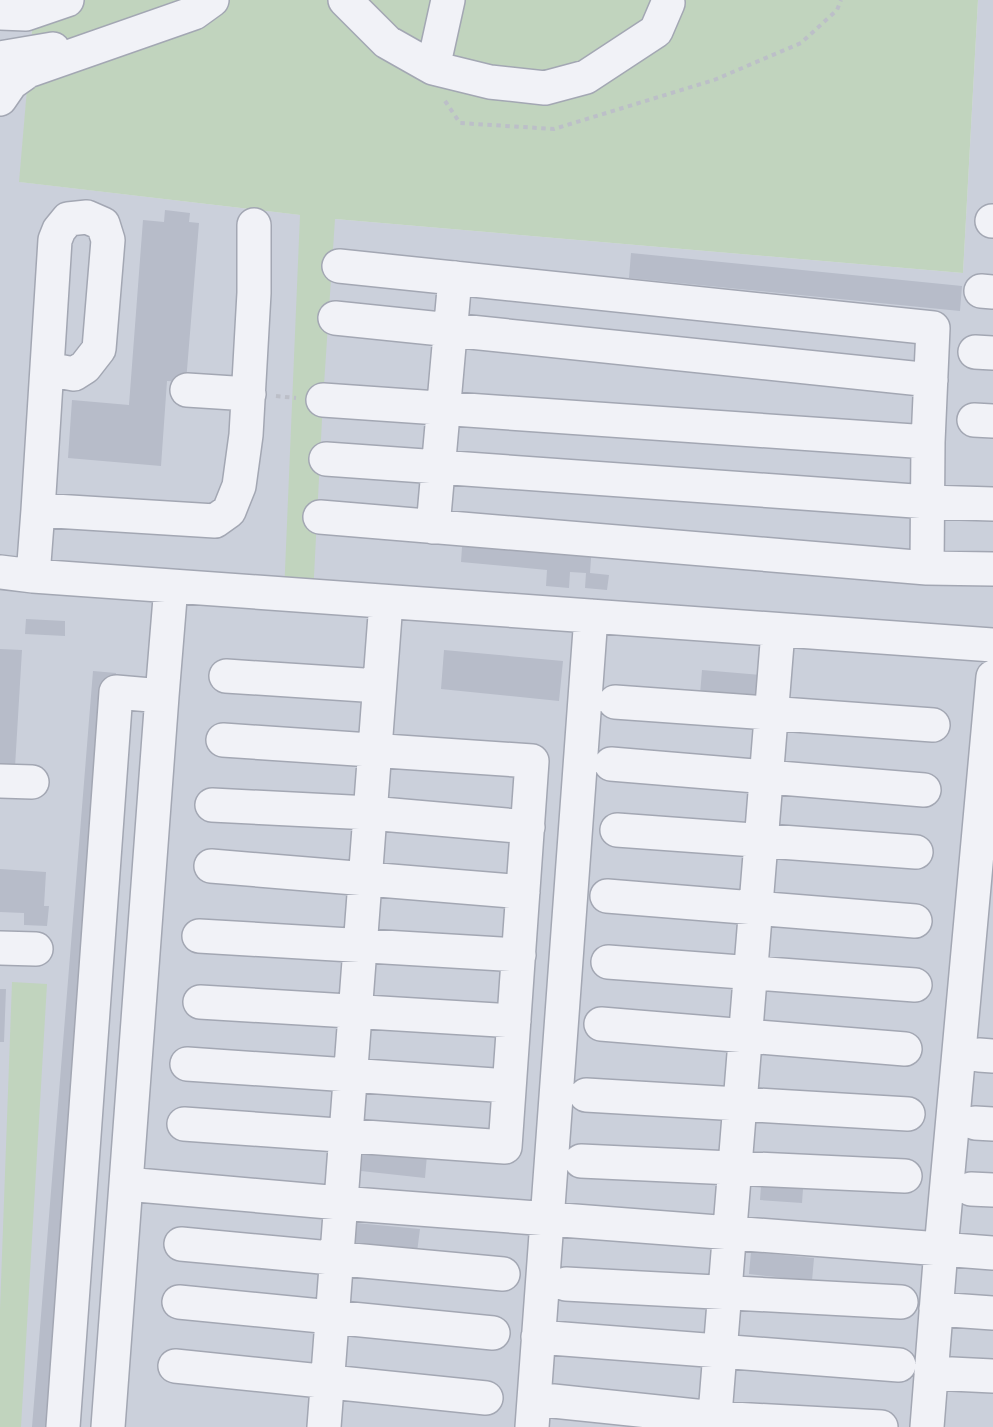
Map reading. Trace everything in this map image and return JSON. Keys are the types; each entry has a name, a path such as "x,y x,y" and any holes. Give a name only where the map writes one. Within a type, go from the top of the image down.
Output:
{"street":[{"path":"0,13 26,14 67,0"},
{"path":"0,99 11,83 28,71 194,13 212,0"},
{"path":"345,0 387,42 433,68 490,82 545,88 586,77 656,31 668,3"},
{"path":"433,68 448,0"},
{"path":"0,58 58,48 87,49"},
{"path":"38,510 214,521 229,511 238,486 246,435 254,293 254,225"},
{"path":"339,266 933,328 928,442 927,568"},
{"path":"433,527 455,278"},
{"path":"335,318 931,380"},
{"path":"33,576 47,369"},
{"path":"188,390 249,394"},
{"path":"322,400 928,442"},
{"path":"326,459 928,502 993,504"},
{"path":"320,518 927,568 993,570"},
{"path":"0,572 778,631 993,645"},
{"path":"108,1427 171,586"},
{"path":"324,1427 386,602"},
{"path":"591,616 532,1413 881,1427"},
{"path":"715,1422 778,631"},
{"path":"226,676 379,686"},
{"path":"927,1427 993,677"},
{"path":"63,1427 116,692 162,696"},
{"path":"615,702 933,725"},
{"path":"184,1124 505,1147 532,761 223,740"},
{"path":"611,764 924,790"},
{"path":"212,805 370,813 528,827"},
{"path":"617,830 916,852"},
{"path":"210,866 523,892"},
{"path":"607,896 915,921"},
{"path":"199,936 519,955"},
{"path":"0,948 36,949"},
{"path":"608,962 915,986"},
{"path":"200,1002 514,1021"},
{"path":"601,1024 905,1049"},
{"path":"187,1064 509,1086"},
{"path":"585,1095 908,1113"},
{"path":"581,1161 905,1176"},
{"path":"126,1184 340,1203 993,1253"},
{"path":"181,1244 503,1274"},
{"path":"566,1284 901,1302"},
{"path":"179,1302 493,1333"},
{"path":"936,1309 993,1313"},
{"path":"538,1337 899,1365"},
{"path":"175,1366 486,1398"},
{"path":"931,1372 993,1376"}],"path":[{"path":"433,68 432,81 460,123 554,129 714,80 801,43 837,10 841,0"}],"shaded area":[{"path":"978,0 993,0 993,1427 0,1427 0,27 32,30 20,182 335,219 963,273"}],"green space":[{"path":"0,0 978,0 963,273 335,219 313,596 284,594 300,215 19,182 32,30 0,27"},
{"path":"12,982 47,984 21,1427 0,1427 0,1310"}],"building":[{"path":"165,210 190,213 189,222 199,223 186,382 167,381 161,466 68,458 72,400 129,405 143,220 164,222"},
{"path":"631,253 962,286 960,311 629,278"},
{"path":"463,532 592,544 590,573 609,575 607,590 585,588 586,573 570,572 569,588 546,586 547,570 461,562"},
{"path":"26,619 65,621 65,636 25,634"},
{"path":"0,649 22,650 15,767 0,766"},
{"path":"444,650 563,661 559,701 441,689"},
{"path":"702,670 772,676 770,700 700,695"},
{"path":"93,671 116,673 56,1427 32,1427"},
{"path":"0,869 46,872 44,906 49,906 47,926 24,925 24,913 0,912"},
{"path":"0,989 6,989 4,1042 0,1042"},
{"path":"363,1149 427,1155 425,1178 361,1171"},
{"path":"762,1172 804,1175 802,1203 760,1200"},
{"path":"356,1223 420,1229 417,1252 354,1245"},
{"path":"751,1252 814,1258 812,1281 749,1274"}]}
